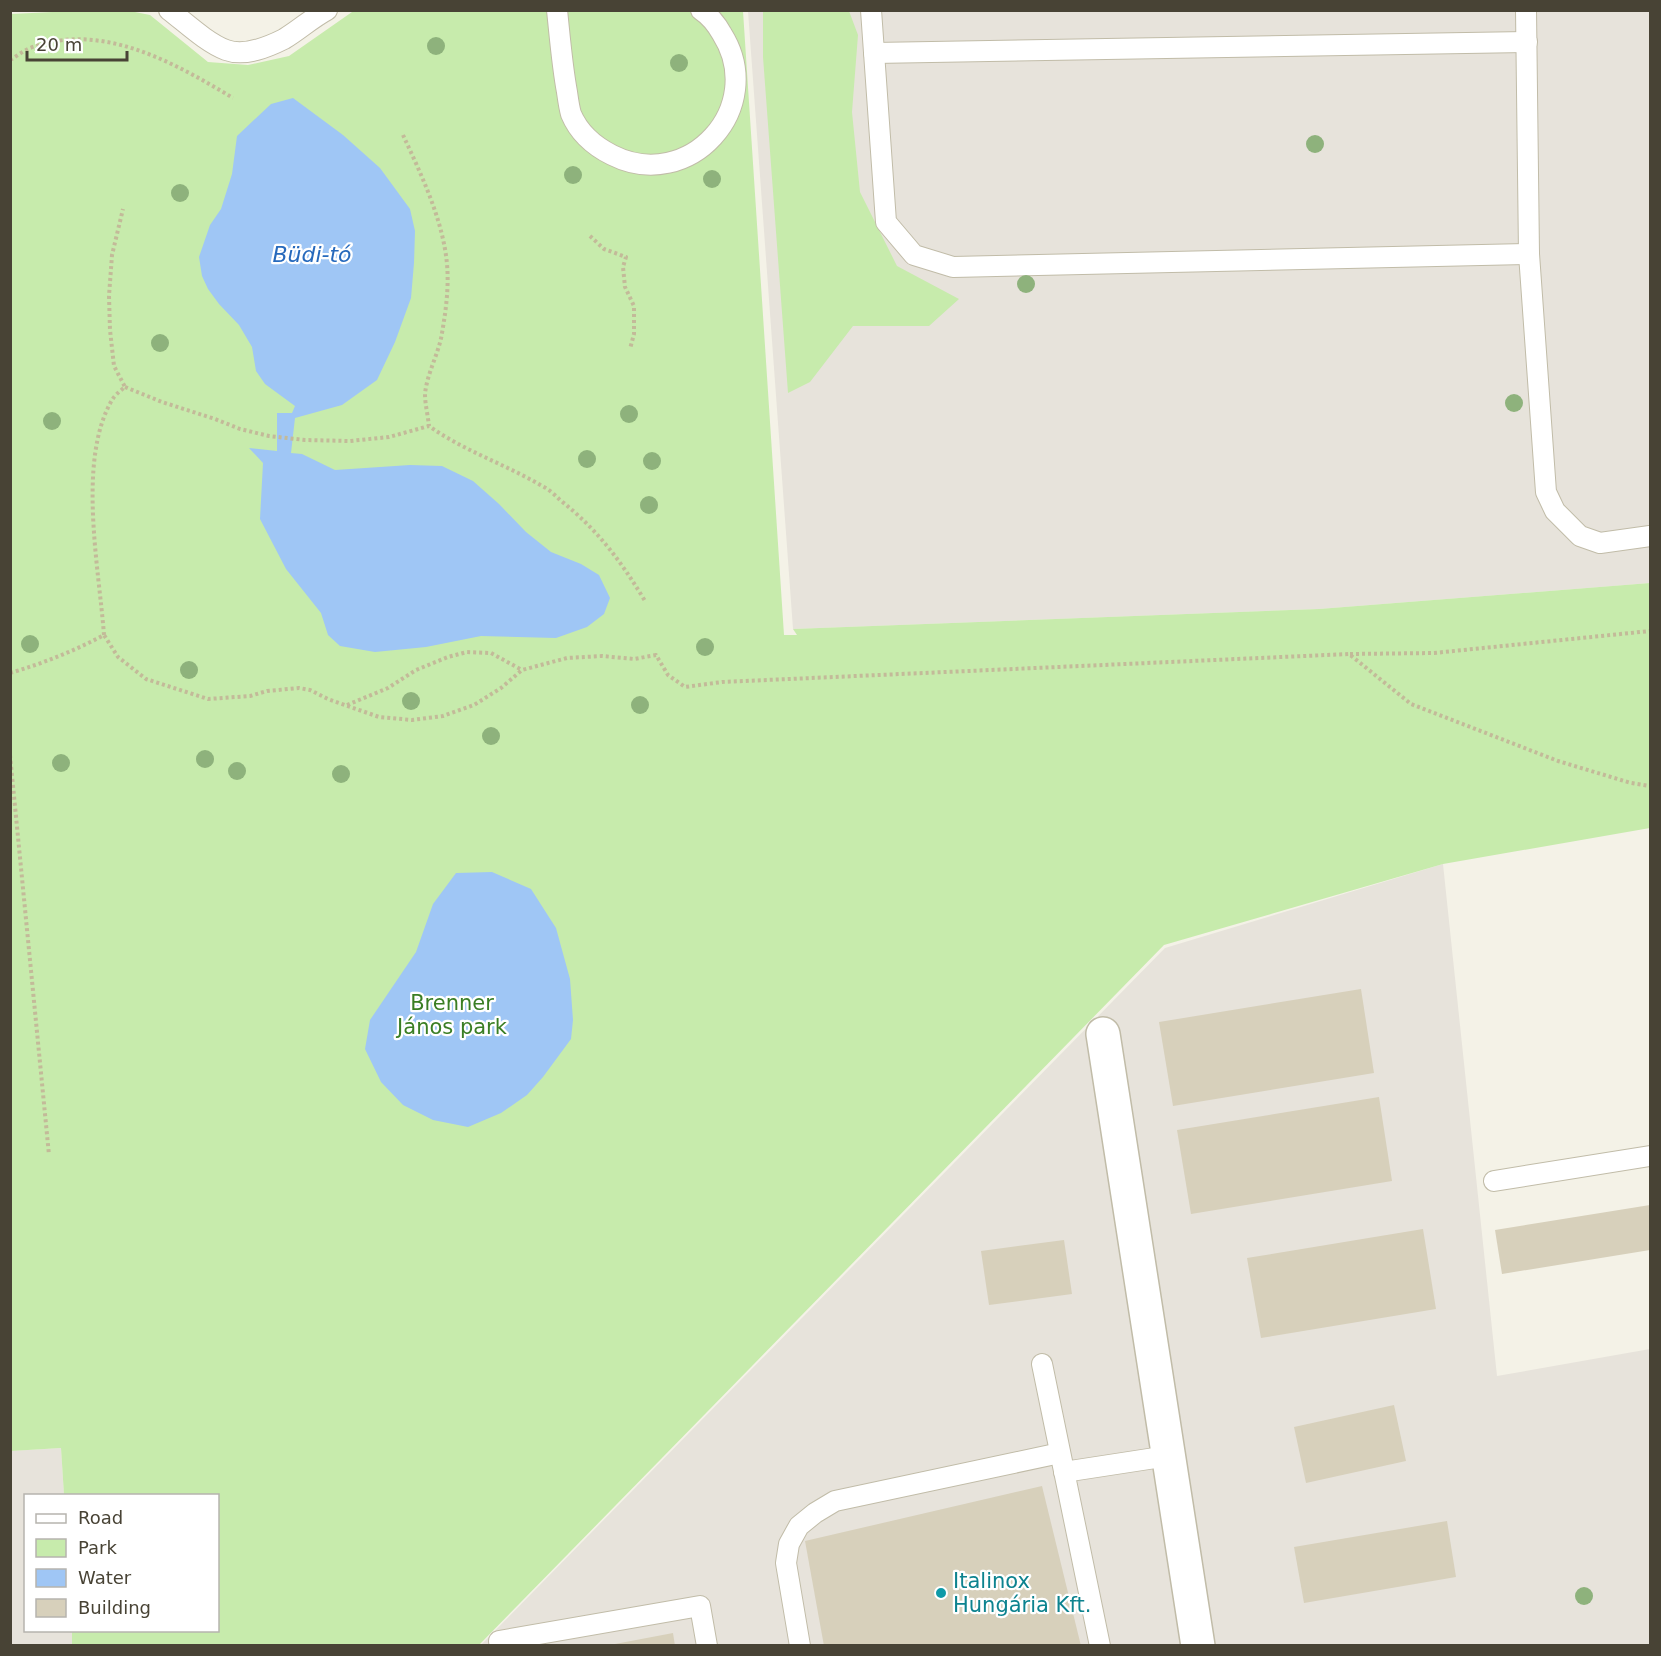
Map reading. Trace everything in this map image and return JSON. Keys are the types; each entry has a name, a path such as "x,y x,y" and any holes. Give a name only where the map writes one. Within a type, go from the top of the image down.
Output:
{"street":[{"path":"1103,1034 1198,1646"}],"lane":[{"path":"169,10 205,38 227,51 246,52 265,48 284,39 327,10"},
{"path":"557,10 564,75 571,113 580,130 594,144 610,154 628,163 645,165 666,164 701,149 716,134 726,119 733,100 736,82 735,62 729,44 718,27 701,10"},
{"path":"871,10 886,222 914,255 953,267 1528,254"},
{"path":"1526,10 1528,254 1546,492 1555,511 1580,536 1600,543 1650,536"},
{"path":"874,53 1527,42"},
{"path":"1494,1181 1650,1156"},
{"path":"1042,1364 1100,1646"},
{"path":"800,1646 786,1563 789,1544 799,1526 835,1501 1062,1462 1168,1456"},
{"path":"500,1646 500,1641 700,1606 707,1646"}],"path":[{"path":"10,60 29,48 62,40 103,40 142,51 194,74 232,98"},
{"path":"403,135 429,194 447,263 448,287 442,336 425,395 429,426 446,439 544,487 578,513 624,566 645,600"},
{"path":"123,209 112,255 109,296 114,366 125,387 240,429 268,436 350,441 389,437 429,426"},
{"path":"590,236 604,249 626,257 623,267 625,287 634,306 634,334 630,349"},
{"path":"125,387 113,399 102,421 93,476 95,550 104,635 118,657 146,679 208,699 250,696 267,691 298,688 310,690 328,699 379,717 412,720 443,716 474,705 501,688 522,670 567,658 602,656 634,659 656,655 668,675 685,687 732,681 1349,654 1434,653 1650,630"},
{"path":"10,673 79,649 104,635"},
{"path":"347,705 387,688 416,670 467,652 491,654 522,670"},
{"path":"1349,654 1411,705 1558,761 1631,783 1650,786"},
{"path":"10,755 50,1155"}],"shaded area":[{"path":"748,11 1650,11 1650,583 1319,609 793,629"},
{"path":"1443,864 1497,1376 1650,1349 1650,1645 480,1646 1165,948"},
{"path":"61,1448 64,1494 24,1494 24,1632 72,1632 72,1645 11,1646 11,1451"}],"green space":[{"name":"Brenner János park","path":"125,10 150,15 208,62 248,65 289,56 352,12 743,11 784,635 797,635 793,629 1319,609 1650,583 1650,828 1443,864 1164,945 479,1645 72,1645 72,1632 219,1632 219,1494 64,1494 61,1448 11,1451 11,14"},
{"path":"763,11 849,11 858,35 852,112 860,192 897,266 959,299 929,326 853,326 810,382 788,393 763,57"}],"water":[{"name":"Büdi-tó","path":"293,98 343,135 380,168 410,209 415,231 411,298 395,342 377,380 342,405 295,418 291,453 302,454 335,470 410,465 442,466 473,481 526,532 551,552 581,564 599,575 610,598 604,614 587,627 556,638 481,636 426,647 375,652 340,646 328,635 321,613 286,569 260,519 263,463 249,448 277,451 277,413 292,413 295,406 265,384 256,371 252,347 239,325 208,289 202,276 199,257 210,225 221,209 232,174 237,136 271,104"},
{"path":"492,872 531,889 556,928 570,979 573,1020 571,1039 527,1095 501,1113 468,1127 433,1120 403,1105 381,1082 365,1049 370,1020 416,952 433,904 456,873"}],"building":[{"path":"1361,989 1374,1073 1173,1106 1159,1022"},
{"path":"1379,1097 1392,1181 1191,1214 1177,1130"},
{"path":"1650,1205 1650,1250 1502,1274 1495,1230"},
{"path":"1423,1229 1436,1309 1261,1338 1247,1258"},
{"path":"1064,1240 1072,1294 989,1305 981,1251"},
{"path":"1394,1405 1406,1461 1306,1483 1294,1427"},
{"name":"Italinox Hungária Kft.","path":"1042,1486 1081,1646 824,1646 805,1541"},
{"path":"1447,1521 1456,1577 1304,1603 1294,1547"},
{"path":"673,1633 675,1646 615,1646 615,1644"}],"place":[{"name":"Italinox Hungária Kft.","path":"941,1593"}]}
